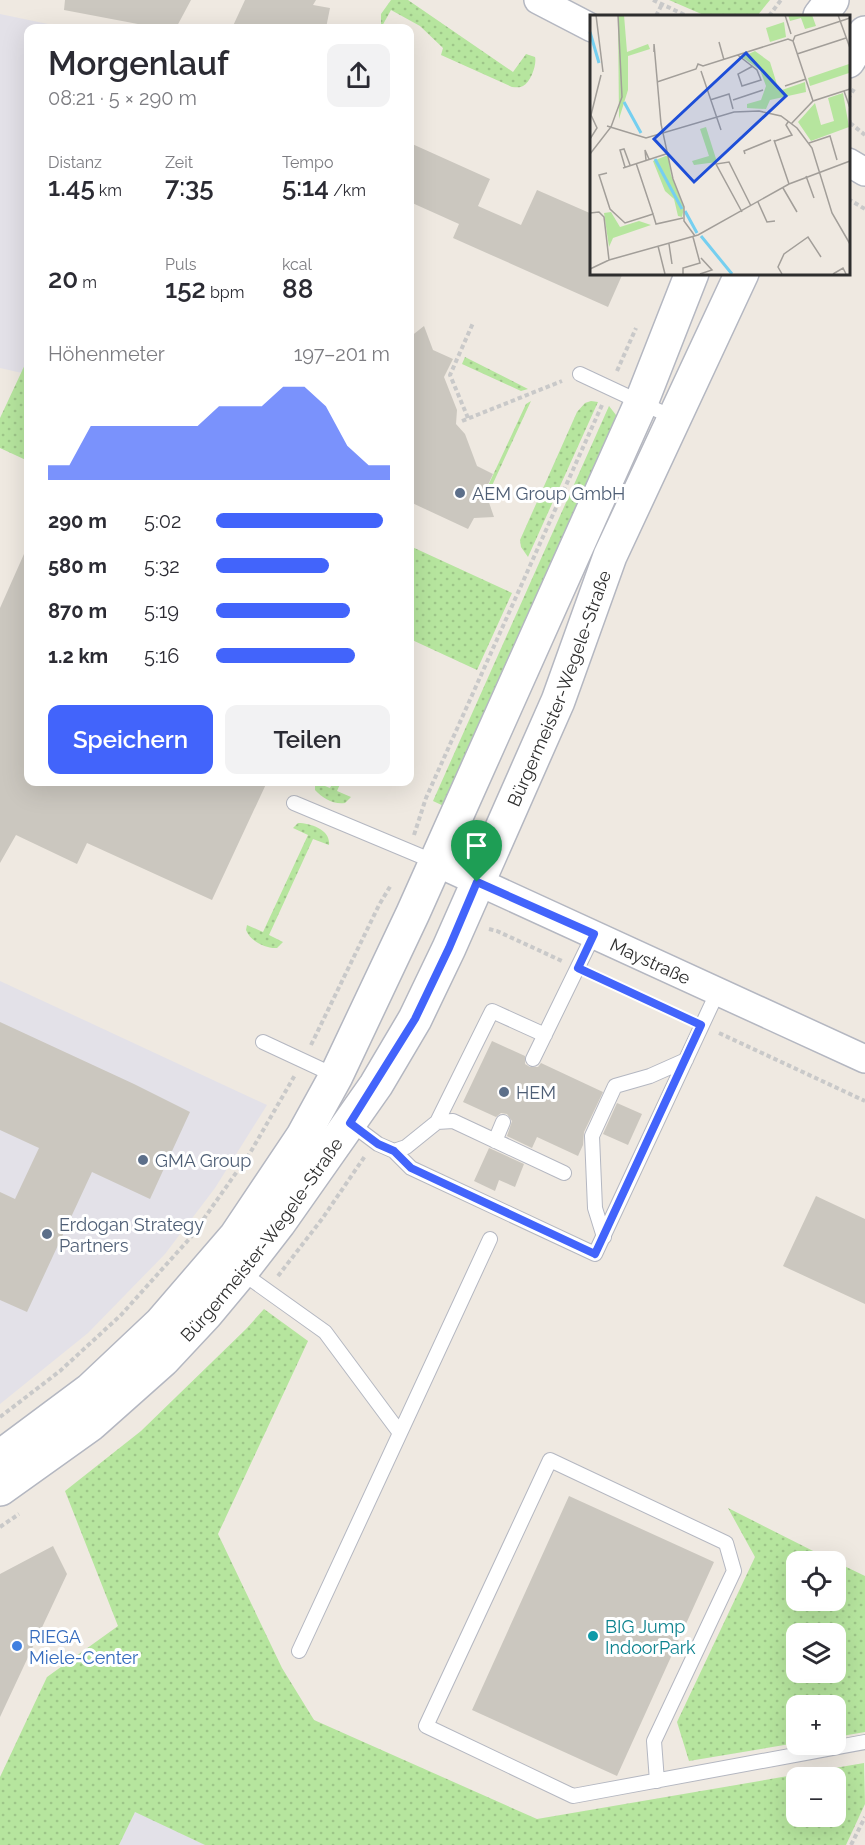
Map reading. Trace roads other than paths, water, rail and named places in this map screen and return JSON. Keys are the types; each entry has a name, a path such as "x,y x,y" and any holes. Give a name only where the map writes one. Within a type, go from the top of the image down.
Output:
{"main road":[{"path":"821,15 832,0"},
{"path":"850,59 865,33"},
{"name":"Bürgermeister-Wegele-Straße","path":"0,1457 90,1390 161,1323 236,1236 303,1136 336,1076 422,856 641,403 692,274"},
{"name":"Bürgermeister-Wegele-Straße","path":"0,1489 91,1424 163,1360 241,1272 350,1123 415,1019 449,948 558,701 610,556 742,274"}],"street":[{"path":"538,0 566,7 590,26"},
{"path":"850,163 865,172"},
{"name":"Maystraße","path":"422,856 865,1059"}],"lane":[{"path":"580,374 674,418"},
{"path":"294,803 422,856"},
{"path":"533,1059 594,934"},
{"path":"350,1123 378,1144 394,1151 411,1168 595,1254 718,991"},
{"path":"394,1151 406,1148 437,1122 492,1011 545,1035"},
{"path":"263,1042 336,1076"},
{"path":"604,1237 595,1208 592,1136 615,1086 650,1076 686,1060"},
{"path":"437,1122 453,1121 564,1173"},
{"path":"495,1140 503,1122"},
{"path":"299,1651 490,1239"},
{"path":"241,1272 325,1332 400,1433"},
{"path":"657,1780 654,1741 734,1571 726,1543 550,1460 426,1726 573,1796 865,1742"}],"place":[{"name":"AEM Group GmbH","path":"460,493"},
{"name":"HEM","path":"504,1092"},
{"name":"GMA Group","path":"143,1160"},
{"name":"Erdogan Strategy Partners","path":"47,1234"},
{"name":"BIG Jump IndoorPark","path":"593,1636"},
{"name":"RIEGA Miele-Center","path":"17,1646"}]}
